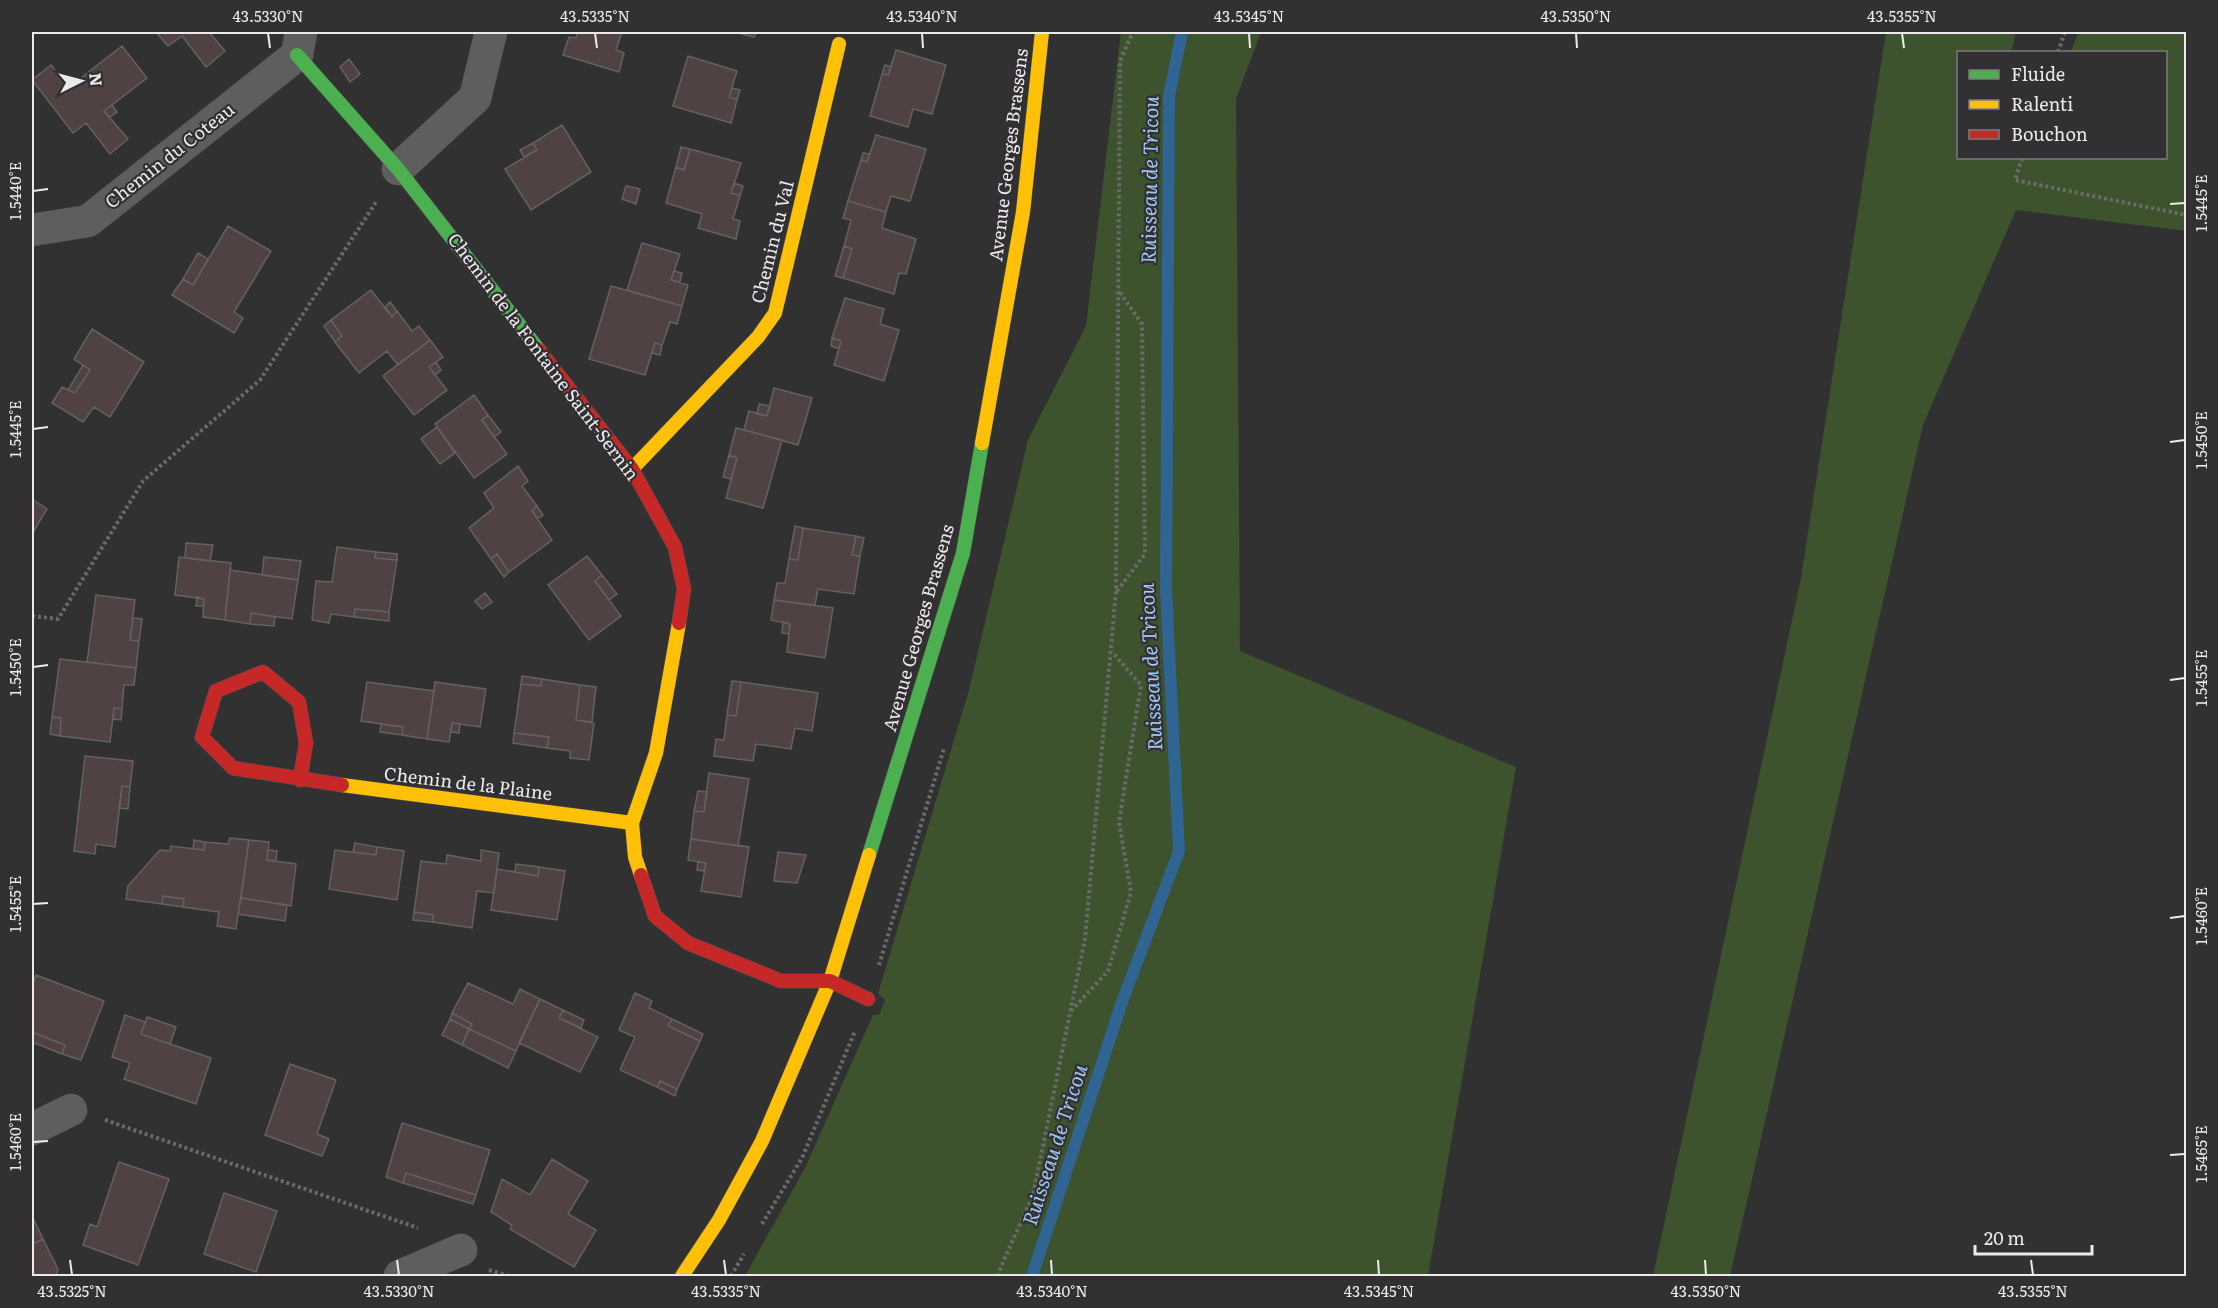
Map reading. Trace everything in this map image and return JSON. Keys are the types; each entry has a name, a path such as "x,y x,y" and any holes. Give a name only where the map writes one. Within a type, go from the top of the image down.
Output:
{"street":[{"path":"398,169 475,98 491,32"},
{"name":"Avenue Georges Brassens","path":"682,1276 727,1207 762,1141 830,981 963,553 1023,212 1042,32"},
{"name":"Chemin de la Fontaine Saint-Sernin","path":"299,43 632,468 675,547 684,589 656,753 632,823 635,857 655,916 688,943 781,981 830,981 868,999"},
{"name":"Chemin du Coteau","path":"32,230 88,221 299,43"},
{"name":"Chemin du Val","path":"632,468 758,337 775,313 839,44"},
{"name":"Chemin de la Plaine","path":"300,780 306,743 298,702 263,672 216,691 202,737 233,768 300,780 632,823"},
{"path":"32,1129 71,1110"},
{"path":"400,1276 461,1250"}],"path":[{"path":"997,1276 1033,1195 1085,939 1116,591 1120,61 1133,32"},
{"path":"2058,51 2065,32"},
{"path":"2022,159 2015,180 2187,215"},
{"path":"32,616 58,619 143,481 260,380 398,169"},
{"path":"1116,591 1145,554 1142,324 1119,290"},
{"path":"1071,1012 1108,971 1131,892 1119,822 1141,685 1111,652"},
{"path":"71,1110 438,1235 486,1269 509,1276"}],"green space":[{"path":"1121,32 1261,32 1236,99 1240,651 1516,767 1428,1276 745,1276 806,1166 873,1015 879,1015 885,1000 878,994 969,690 1028,440 1086,326"},
{"path":"1886,32 2016,32 2011,51 1957,51 1957,159 2167,159 2167,51 2071,51 2078,32 2186,32 2186,231 2016,210 1923,425 1730,1276 1653,1276 1801,578"}],"building":[{"path":"156,32 209,32 225,51 206,67 182,36 168,46"},
{"path":"578,32 622,32 616,50 624,53 619,72 563,55 569,37 576,38"},
{"path":"735,32 756,32 754,37"},
{"path":"122,46 147,78 104,111 128,139 110,154 86,123 73,133 32,80 51,65 69,87"},
{"path":"896,50 946,65 932,114 913,109 908,127 870,116 882,74 888,75"},
{"path":"688,56 737,71 729,97 737,100 731,123 673,106"},
{"path":"349,59 360,74 350,82 340,67"},
{"path":"885,65 891,67 888,75 882,74"},
{"path":"732,88 740,90 737,100 729,97"},
{"path":"112,105 117,112 110,117 104,111"},
{"path":"562,125 591,172 531,210 505,169 537,150 533,143"},
{"path":"876,135 926,149 910,201 891,196 886,212 848,201 861,160 867,162"},
{"path":"533,143 537,150 524,157 520,150"},
{"path":"681,147 690,149 684,170 676,167"},
{"path":"690,149 741,163 731,193 740,196 733,219 740,221 736,239 698,228 702,214 666,203 676,167 684,170"},
{"path":"863,153 870,154 867,162 861,160"},
{"path":"734,183 743,186 740,196 731,193"},
{"path":"626,186 640,189 636,204 622,199"},
{"path":"848,201 886,212 882,228 916,239 906,274 899,273 894,294 843,278 852,249 844,246 851,220 843,218"},
{"path":"228,226 271,251 234,312 243,318 234,333 172,295 183,279 193,285"},
{"path":"642,243 680,254 671,280 688,285 682,306 627,290"},
{"path":"844,246 852,249 843,278 835,276"},
{"path":"198,253 208,259 193,285 183,279"},
{"path":"674,271 682,273 680,282 671,280"},
{"path":"611,286 682,306 677,324 670,322 662,345 655,343 645,375 589,359"},
{"path":"371,290 392,317 397,311 412,331 419,326 430,340 398,365 387,351 359,373 335,342 342,336 331,320"},
{"path":"845,298 884,309 880,324 899,330 884,381 834,365 841,341 832,338"},
{"path":"390,302 397,311 392,317 385,307"},
{"path":"331,320 342,336 335,342 324,326"},
{"path":"92,329 144,362 110,417 94,407 83,422 52,403 62,387 75,393 90,370 74,359"},
{"path":"832,338 841,341 839,349 831,346"},
{"path":"430,340 443,357 429,367 447,390 414,415 383,376"},
{"path":"655,343 662,345 660,355 652,353"},
{"path":"436,362 441,370 435,375 429,367"},
{"path":"83,365 90,370 75,393 68,390"},
{"path":"774,388 812,398 798,445 744,430 749,411 767,416"},
{"path":"474,395 488,415 482,420 507,454 474,478 435,424"},
{"path":"759,404 770,406 767,416 757,414"},
{"path":"488,415 501,432 494,437 482,420"},
{"path":"437,427 455,453 440,464 421,439"},
{"path":"736,428 782,440 763,508 726,498 737,458 729,455"},
{"path":"729,455 737,458 731,479 723,477"},
{"path":"518,466 528,481 522,486 537,506 532,511 552,540 509,572 497,554 491,559 469,528 494,508 484,493"},
{"path":"32,499 47,509 32,534"},
{"path":"537,506 543,515 538,519 532,511"},
{"path":"795,526 803,528 798,560 789,559"},
{"path":"803,528 856,536 852,555 860,556 854,594 818,589 815,605 774,600 777,583 785,583 789,559 798,560"},
{"path":"856,536 864,538 860,556 852,555"},
{"path":"186,543 213,545 210,561 185,558"},
{"path":"337,547 376,552 375,558 397,560 389,612 355,609 354,617 331,614 329,623 312,620 316,581 332,582"},
{"path":"376,552 397,554 397,560 375,558"},
{"path":"497,554 509,572 504,577 491,559"},
{"path":"587,556 602,575 595,581 621,616 589,640 548,585"},
{"path":"179,557 231,563 225,620 203,617 204,599 175,595"},
{"path":"264,557 301,561 298,580 262,575"},
{"path":"230,570 298,580 292,619 251,613 250,624 225,620"},
{"path":"602,575 617,594 609,600 595,581"},
{"path":"485,593 492,602 482,609 475,601"},
{"path":"96,595 135,600 130,640 139,641 136,668 87,662"},
{"path":"197,597 204,599 203,606 196,606"},
{"path":"774,600 833,608 825,658 787,652 790,624 771,620"},
{"path":"355,609 389,612 389,621 354,617"},
{"path":"251,613 275,617 274,626 250,624"},
{"path":"133,618 142,619 139,641 130,640"},
{"path":"783,622 790,624 789,634 782,633"},
{"path":"60,659 136,668 134,685 124,685 122,709 114,708 110,742 60,736 61,718 52,717"},
{"path":"522,676 542,679 541,686 521,684"},
{"path":"542,679 580,685 576,720 594,723 589,760 570,758 570,751 547,748 549,737 514,733 521,684 541,686"},
{"path":"732,681 741,682 736,716 727,715"},
{"path":"367,682 434,691 427,739 402,735 403,727 361,721"},
{"path":"435,682 486,689 480,727 452,723 449,742 427,739"},
{"path":"741,682 818,693 812,731 795,728 791,749 756,744 753,761 714,756 716,739 724,740 727,715 736,716"},
{"path":"580,685 596,687 592,722 576,720"},
{"path":"114,708 122,709 121,720 113,719"},
{"path":"52,717 61,718 60,736 50,734"},
{"path":"452,723 460,724 459,733 451,732"},
{"path":"381,724 403,727 402,735 380,732"},
{"path":"514,733 549,737 547,748 513,743"},
{"path":"85,756 133,761 130,787 122,786 115,847 96,844 95,854 74,851"},
{"path":"709,773 749,779 738,846 691,839 694,811 704,812"},
{"path":"122,786 130,787 128,809 119,808"},
{"path":"698,791 707,792 704,812 694,811"},
{"path":"230,838 249,840 236,929 217,926 219,912 183,907 184,899 163,896 162,904 126,899 128,886 160,850 170,851 171,846 204,850 205,842 228,844"},
{"path":"691,839 749,847 741,897 701,891 706,863 688,860"},
{"path":"194,840 205,842 204,850 193,849"},
{"path":"249,840 269,842 267,860 296,864 291,906 241,898"},
{"path":"355,843 377,847 376,855 353,852"},
{"path":"377,847 404,851 397,900 329,889 335,850 376,855"},
{"path":"268,850 277,851 276,861 267,860"},
{"path":"481,850 499,853 494,893 477,891 472,928 433,922 433,915 414,912 421,861 446,864 447,855 481,861"},
{"path":"778,852 806,855 797,883 774,881"},
{"path":"698,862 706,863 704,871 697,870"},
{"path":"516,864 539,867 538,876 515,872"},
{"path":"539,867 565,871 557,920 491,910 497,869 538,876"},
{"path":"163,896 184,899 183,907 162,904"},
{"path":"241,898 287,905 285,921 238,914"},
{"path":"414,912 433,915 433,922 413,920"},
{"path":"36,975 104,1001 81,1060 62,1054 65,1045 32,1032 32,988"},
{"path":"468,983 513,1004 520,989 540,999 516,1051 469,1029 472,1024 452,1013"},
{"path":"635,993 652,1001 649,1008 672,1019 668,1026 700,1041 677,1089 660,1081 657,1087 620,1070 635,1037 619,1030"},
{"path":"540,999 563,1010 559,1018 598,1037 580,1072 519,1043"},
{"path":"563,1010 584,1020 581,1028 559,1018"},
{"path":"452,1013 472,1024 469,1029 450,1019"},
{"path":"125,1015 145,1022 141,1034 211,1058 196,1104 124,1079 130,1063 112,1057"},
{"path":"147,1017 176,1027 170,1044 141,1034"},
{"path":"450,1019 469,1029 462,1045 442,1035"},
{"path":"672,1019 703,1034 700,1041 668,1026"},
{"path":"469,1029 516,1051 508,1068 462,1045"},
{"path":"32,1032 65,1045 62,1054 32,1042"},
{"path":"290,1064 336,1080 317,1134 329,1139 322,1156 265,1135"},
{"path":"660,1081 677,1089 675,1096 657,1087"},
{"path":"402,1123 490,1150 476,1195 406,1173 403,1183 386,1177"},
{"path":"552,1159 588,1181 568,1214 596,1230 574,1267 510,1229 512,1225 491,1212 502,1179 530,1195"},
{"path":"119,1162 169,1179 138,1265 83,1245 90,1224 97,1227"},
{"path":"406,1173 476,1195 473,1204 403,1183"},
{"path":"224,1193 277,1211 256,1272 204,1254"},
{"path":"32,1216 43,1239 32,1244"},
{"path":"43,1239 58,1269 56,1276 34,1276 32,1271 32,1244"}],"waterway":[{"name":"Ruisseau de Tricou","path":"1032,1276 1122,1002 1179,851 1166,590 1169,96 1182,32"}],"traffic: fast":[{"path":"297,55 398,169 539,350"},
{"path":"869,855 963,553 982,443"}],"traffic: slow":[{"path":"982,443 1023,212 1042,32"},
{"path":"632,469 758,337 775,313 839,44"},
{"path":"641,875 635,857 632,823 656,753 679,623"},
{"path":"342,785 632,823"},
{"path":"682,1276 719,1220 762,1141 830,981 869,855"}],"traffic: jam":[{"path":"539,350 632,469 675,547 684,589 679,623"},
{"path":"300,780 306,743 299,702 263,672 216,691 202,737 233,768 342,785"},
{"path":"641,875 655,916 688,943 781,981 830,981 868,999"}]}
